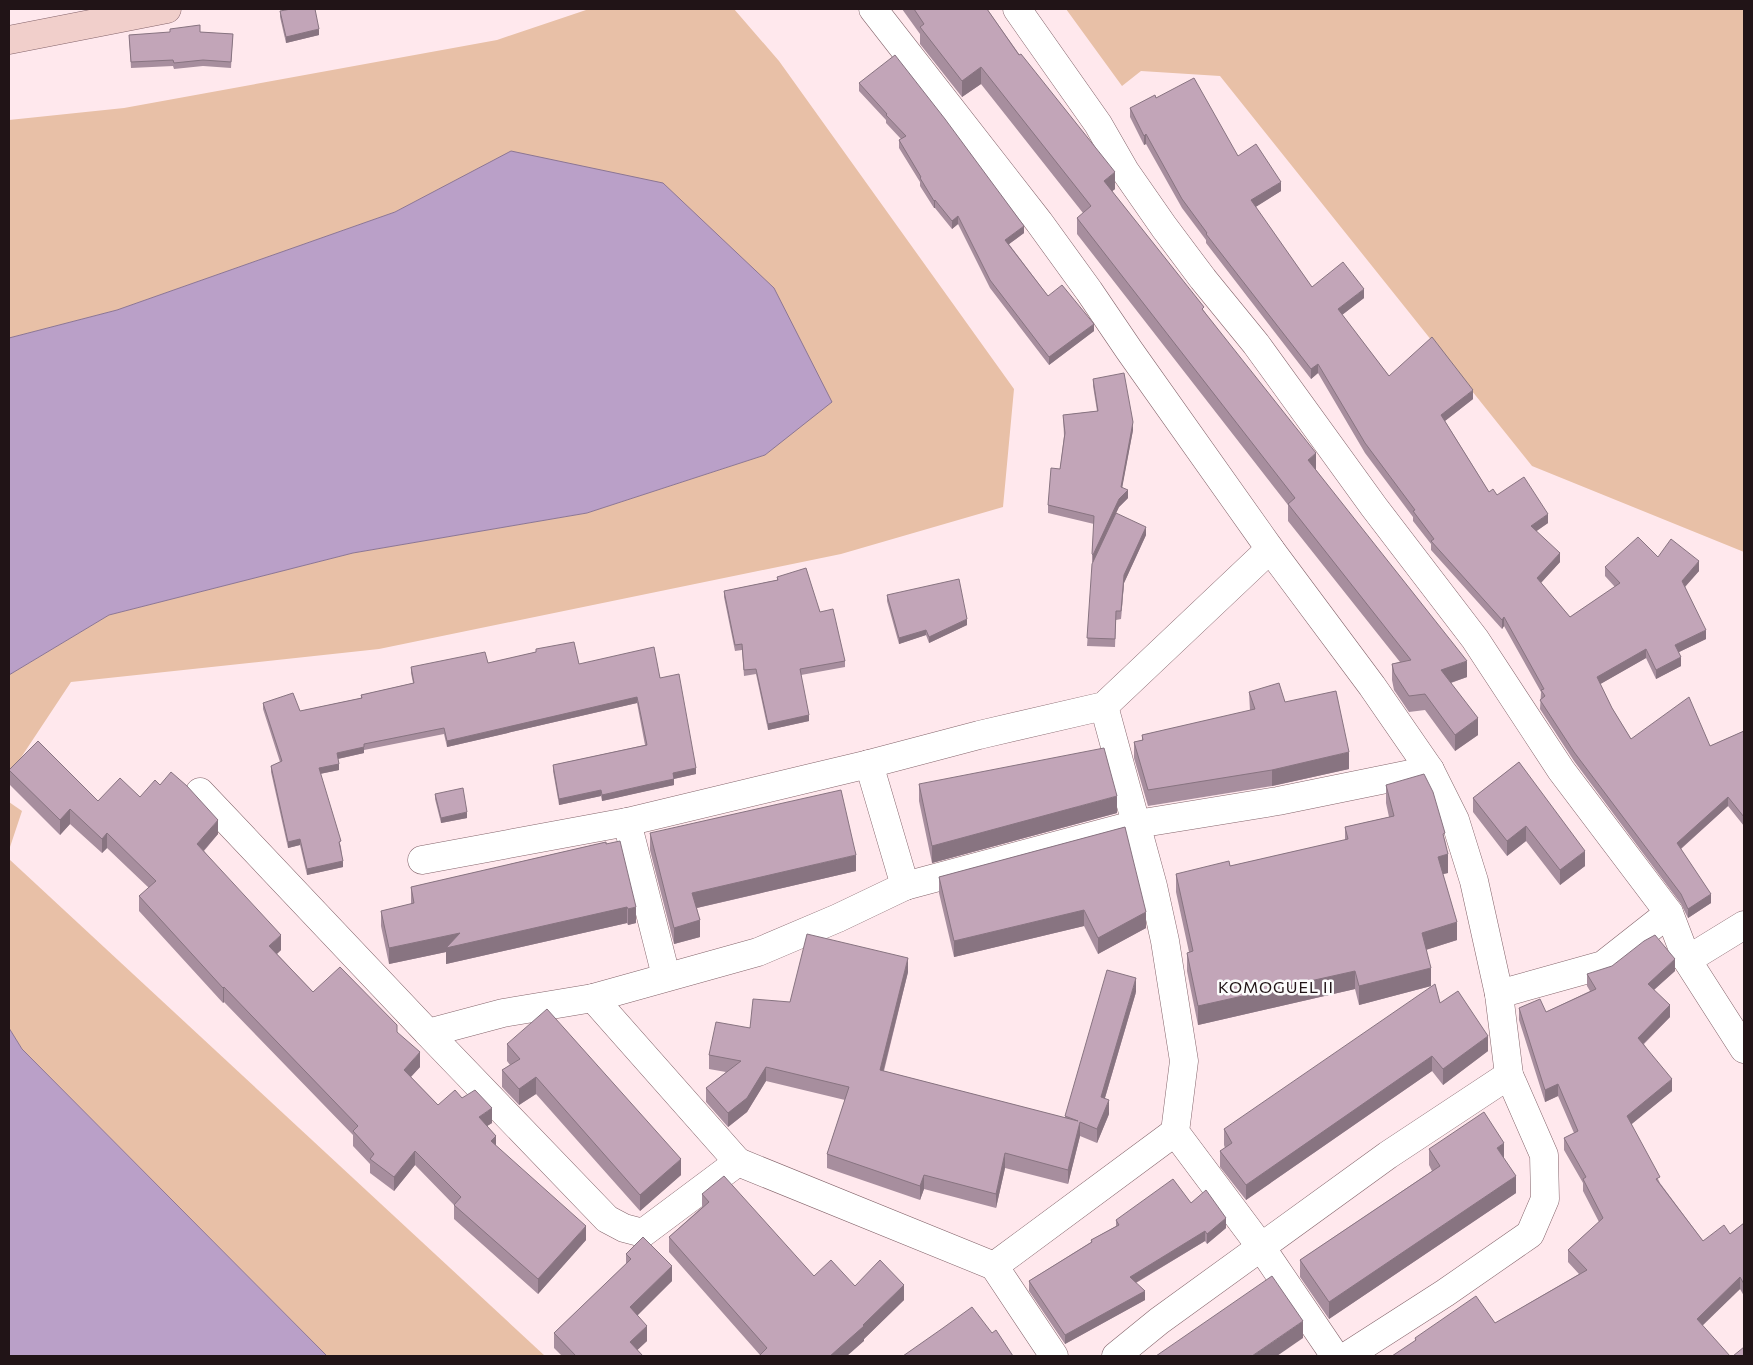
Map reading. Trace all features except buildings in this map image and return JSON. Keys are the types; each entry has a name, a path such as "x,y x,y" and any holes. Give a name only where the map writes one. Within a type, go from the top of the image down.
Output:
{"street":[{"path":"9,40 167,9"},
{"path":"873,9 1050,237 1270,549 1372,686 1430,770 1455,820 1471,873 1499,994 1510,1075 1544,1155 1545,1199 1530,1234 1445,1293 1347,1356"},
{"path":"1017,9 1098,124 1125,171 1164,227 1256,344 1374,507 1475,640 1561,770 1669,913 1687,960 1744,1049"},
{"path":"422,860 628,822 869,764 978,735 1104,706 1270,549"},
{"path":"1104,706 1137,824 1165,941 1184,1061 1175,1132 1261,1247 1335,1356"},
{"path":"869,764 905,886"},
{"path":"428,1033 503,1013 593,998 666,976 758,952 838,918 905,886 1137,824 1278,801 1430,770"},
{"path":"200,792 607,1219 624,1228 643,1233 738,1162"},
{"path":"628,822 666,976"},
{"path":"1499,994 1603,965 1669,913"},
{"path":"1687,960 1744,925"},
{"path":"593,998 738,1162 994,1266 1054,1356"},
{"path":"1116,1356 1159,1321 1388,1155 1510,1075"},
{"path":"994,1266 1175,1132"}],"shaded area":[{"path":"589,9 734,9 779,61 1014,389 1003,507 841,554 379,649 71,682 9,774 9,675 109,615 353,553 587,513 765,455 512,151 395,212 117,310 9,338 9,120 124,108 497,40"},
{"path":"1066,9 1744,9 1744,552 1532,466 1220,76 1141,71 1122,86"},
{"path":"511,151 663,183 774,288 832,402 765,455 587,513 353,553 109,615 9,675 9,338 117,310 395,212"},
{"path":"9,802 22,811 9,850"},
{"path":"9,859 545,1356 327,1356 22,1049 9,1028"},
{"path":"9,1028 22,1049 327,1356 9,1356"}],"district":[{"name":"KOMOGUEL II","path":"1276,987"}]}
